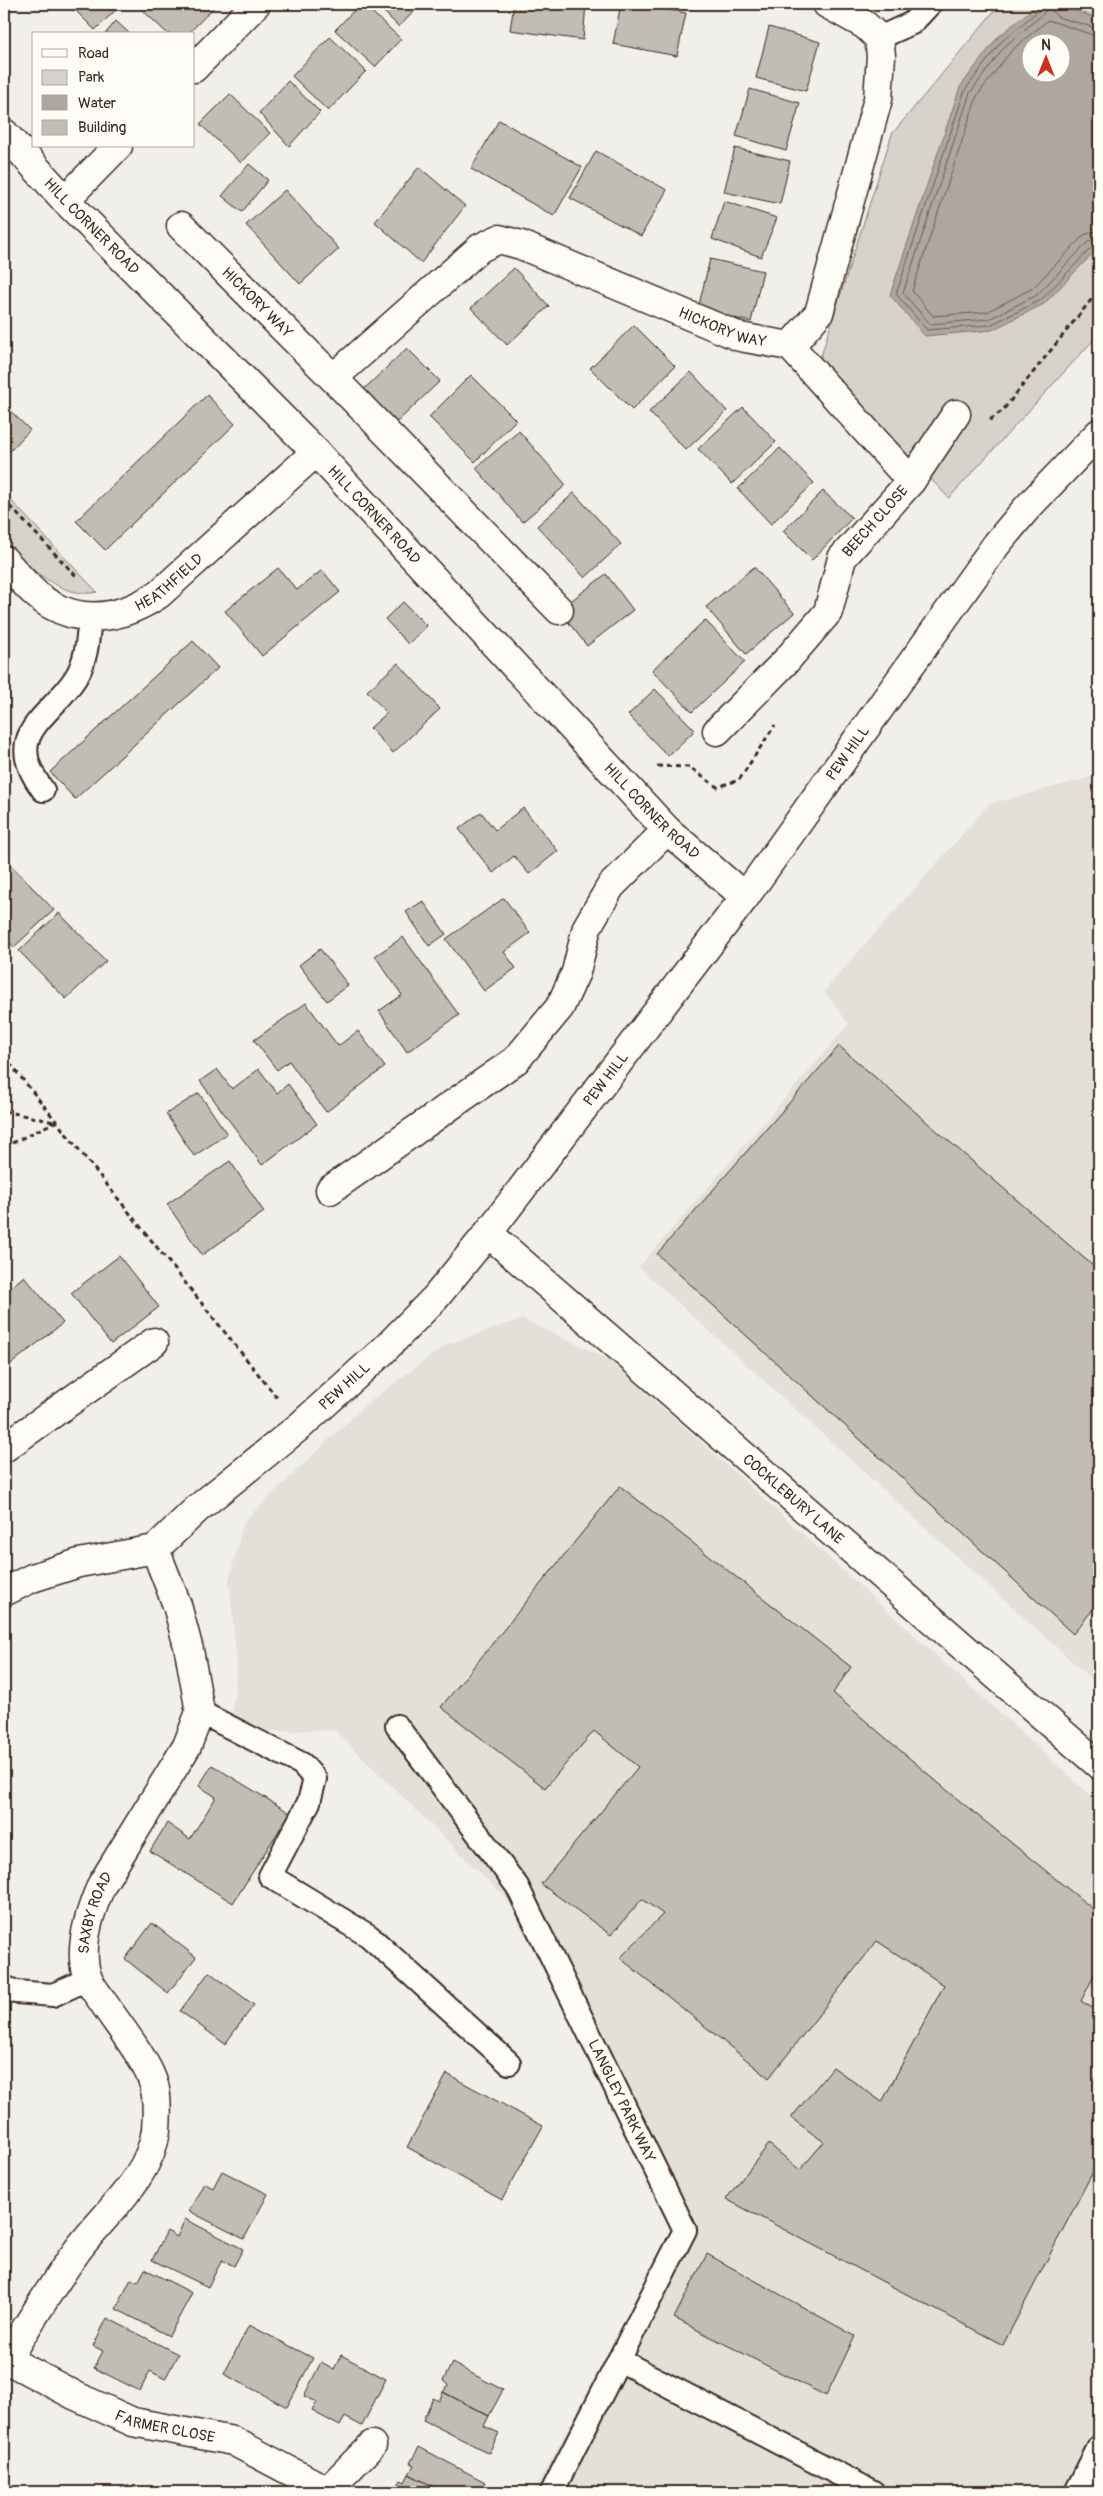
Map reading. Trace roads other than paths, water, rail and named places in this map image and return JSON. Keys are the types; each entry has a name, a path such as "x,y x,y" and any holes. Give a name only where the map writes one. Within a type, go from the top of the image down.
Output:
{"street":[{"path":"195,67 256,4"},
{"path":"790,346 818,313 878,99 881,56 879,38 865,25 827,4"},
{"name":"HILL CORNER ROAD","path":"4,133 65,200 316,452 668,830 745,897"},
{"path":"65,200 116,148"},
{"name":"HICKORY WAY","path":"181,226 333,378 559,610"},
{"name":"HICKORY WAY","path":"333,378 480,248 499,239 521,245 740,337 790,346"},
{"name":"BEECH CLOSE","path":"717,731 786,661 828,612 842,558 911,481 790,346"},
{"path":"911,481 956,414"},
{"name":"PEW HILL","path":"155,1549 196,1509 300,1426 383,1351 416,1317 488,1233 745,897 996,545 1026,509 1099,433"},
{"name":"HEATHFIELD","path":"4,560 50,605 71,614 102,616 139,608 159,594 316,452"},
{"path":"330,1190 516,1060 560,1007 576,972 587,927 611,886 668,830"},
{"name":"COCKLEBURY LANE","path":"488,1233 1099,1765"},
{"path":"4,1448 154,1342"},
{"path":"4,1592 32,1578 79,1563 155,1549 177,1605 189,1650 200,1712"},
{"name":"SAXBY ROAD","path":"88,1979 86,1931 92,1907 102,1884 187,1746 200,1712"},
{"path":"5,2361 74,2254 140,2173 152,2149 157,2107 154,2084 145,2066 88,1979"},
{"name":"FARMER CLOSE","path":"5,2361 133,2422 233,2441 326,2491 372,2445"}],"lane":[{"path":"879,38 912,23 930,4"},
{"path":"43,790 35,779 28,762 26,746 36,721 69,688 79,671 102,616"},
{"path":"200,1712 302,1764 315,1779 309,1802 270,1876 370,1936 509,2063"},
{"name":"LANGLEY PARK WAY","path":"397,1726 517,1886 685,2230 552,2492"},
{"path":"4,1987 16,1992 53,1995 88,1979"},
{"path":"619,2360 873,2492"},
{"path":"1076,2492 1099,2447"}],"water":[{"path":"1038,4 1056,4 1099,19 1099,247 1044,304 992,330 925,336 890,295 960,87 997,38"}]}
